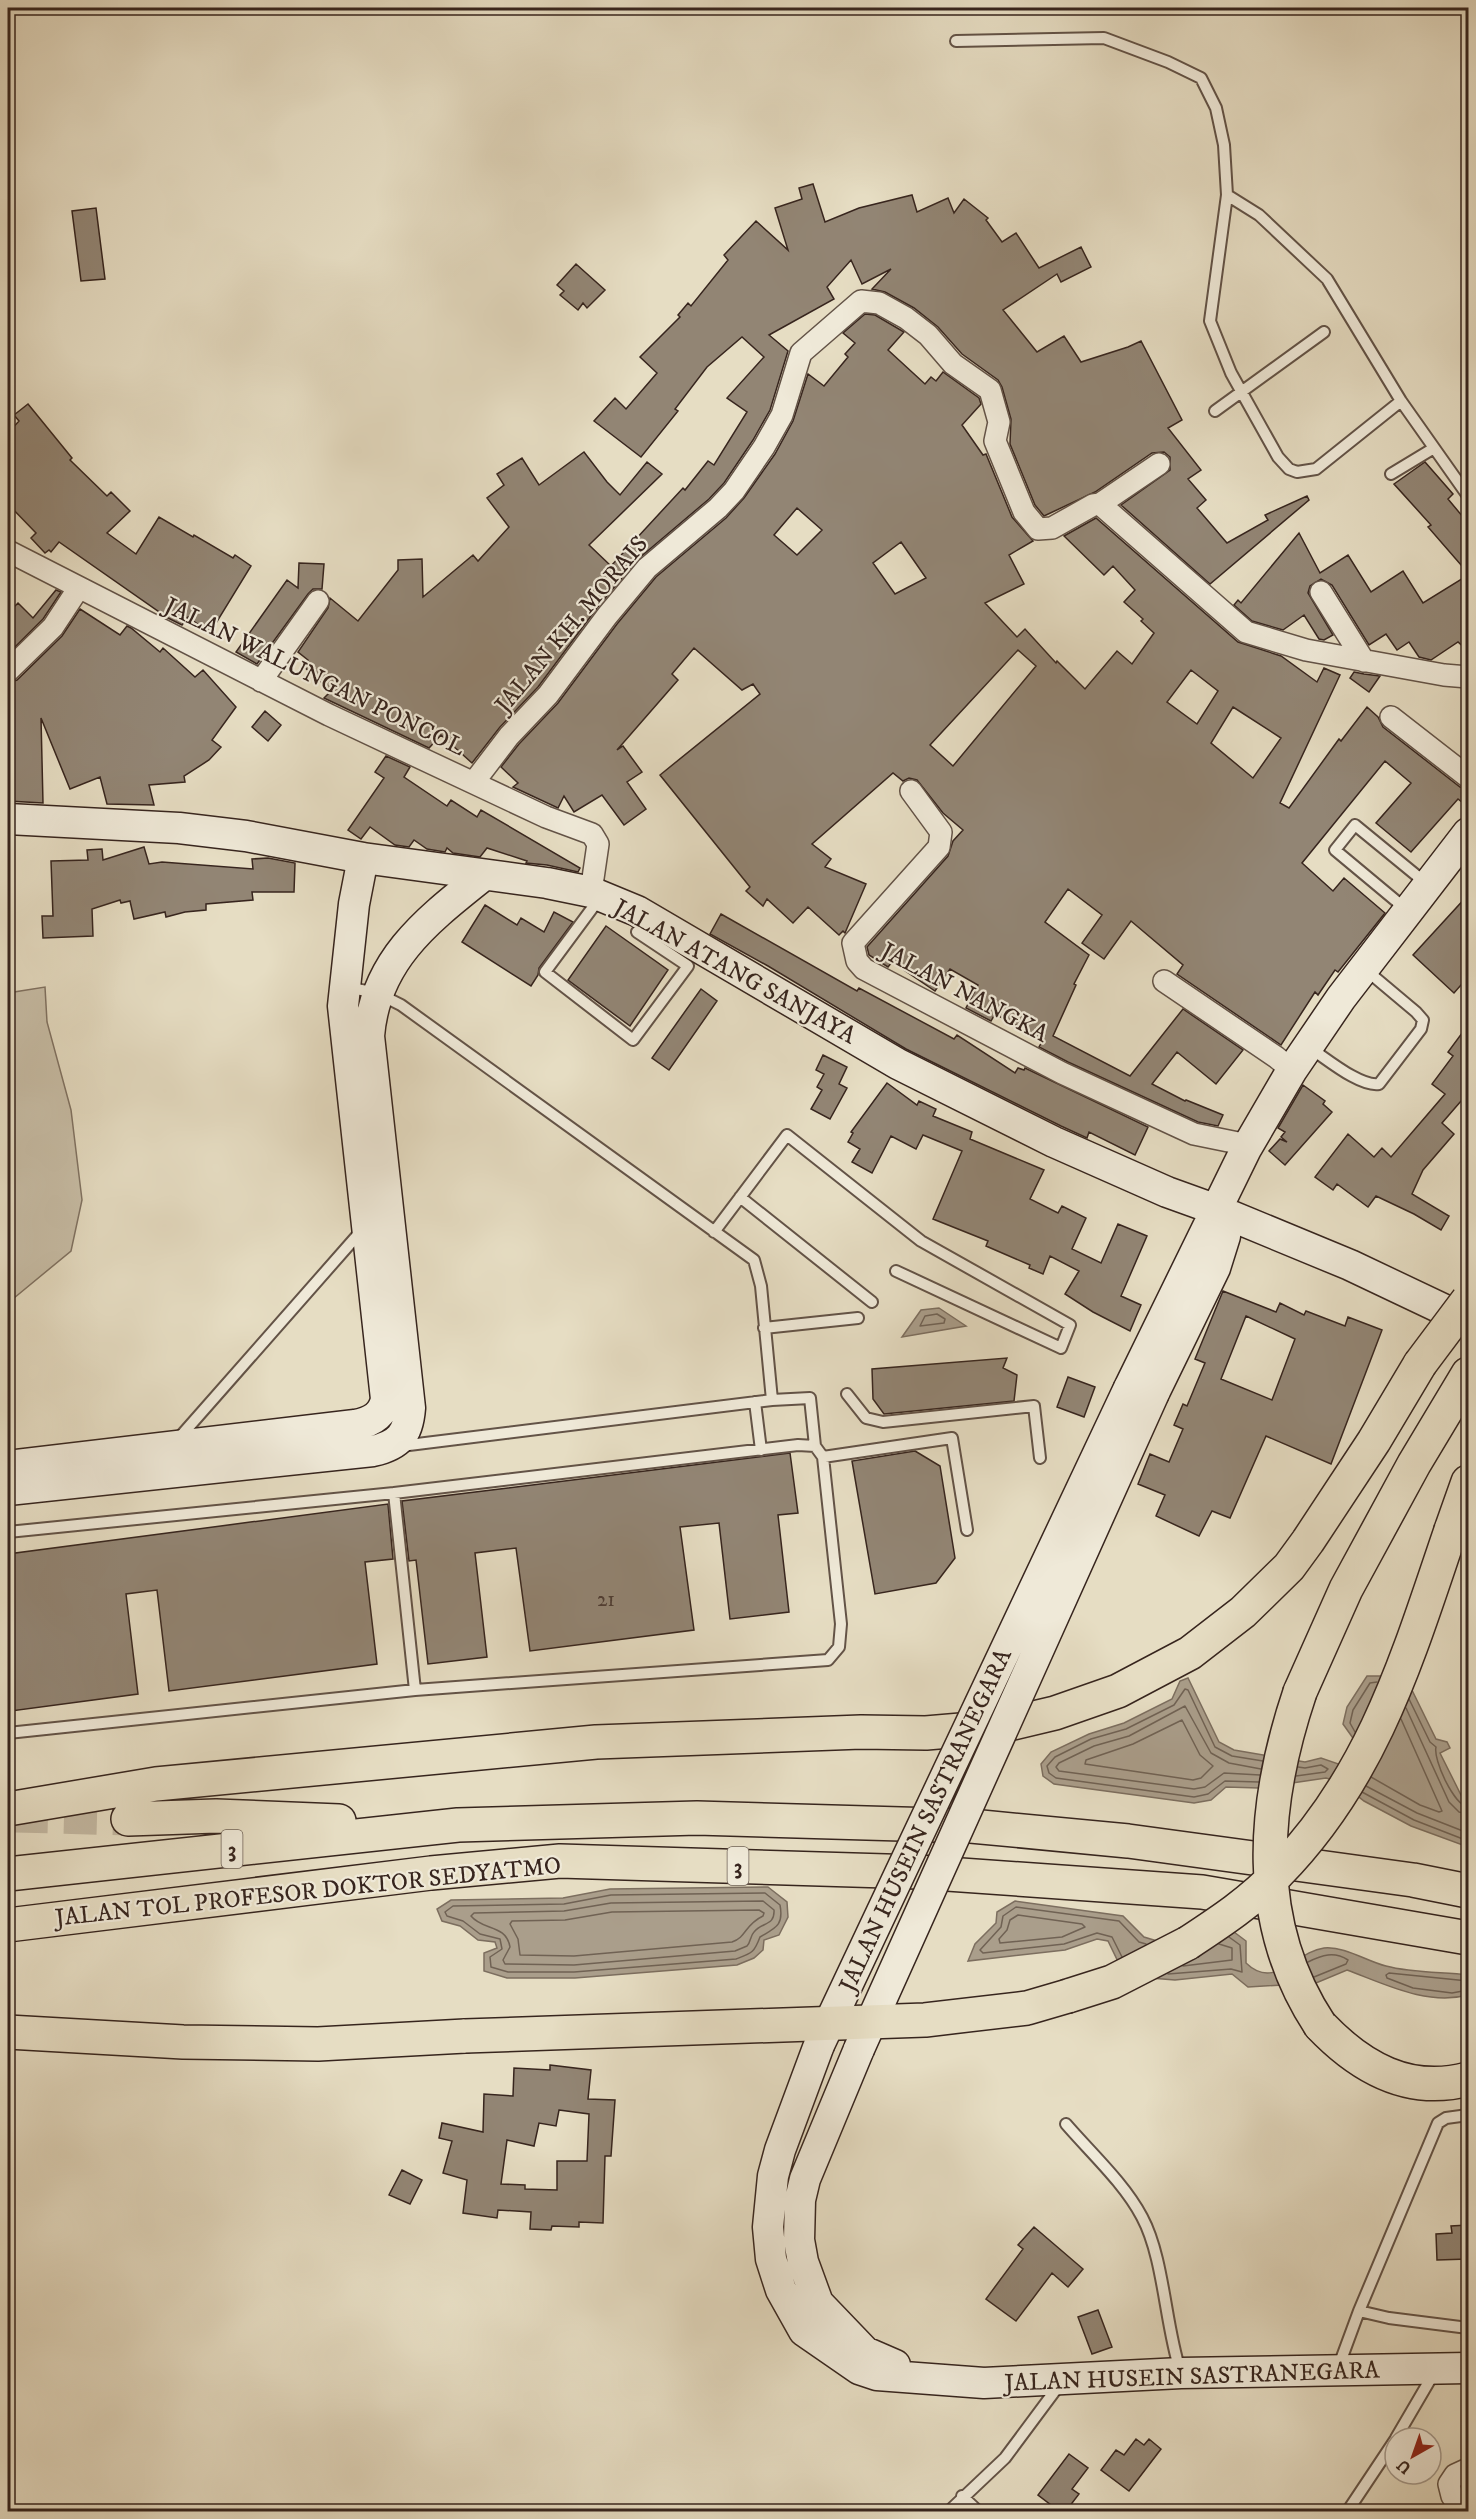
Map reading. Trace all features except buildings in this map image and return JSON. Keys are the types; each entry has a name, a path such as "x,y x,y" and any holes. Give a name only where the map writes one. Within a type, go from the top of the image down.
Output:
{"highway":[{"path":"8,1809 156,1784 584,1743 861,1732 926,1733 996,1727 1055,1713 1118,1691 1190,1653 1243,1612 1288,1567 1308,1541 1374,1441 1420,1364 1468,1300"},
{"path":"1466,1378 1414,1464 1346,1590 1300,1692 1287,1729 1274,1792 1272,1902 1288,1965 1296,1985 1320,2025 1335,2041 1389,2075 1414,2083 1443,2084 1468,2079"},
{"path":"8,2032 183,2042 318,2044 465,2036 925,2020 1028,2007 1112,1982 1188,1943 1221,1921 1270,1881 1304,1845 1347,1785 1381,1723 1398,1684 1468,1482"},
{"path":"128,1819 216,1816 458,1825"},
{"name":"JALAN TOL PROFESOR DOKTOR SEDYATMO","path":"8,1874 458,1825 697,1818 971,1826 1128,1841 1413,1881 1468,1891"},
{"name":"JALAN TOL PROFESOR DOKTOR SEDYATMO","path":"8,1926 431,1873 560,1861 919,1872 1202,1892 1468,1938"},
{"path":"1313,1911 1468,1957"}],"main road":[{"name":"JALAN ATANG SANJAYA","path":"8,819 179,828 246,836 363,858 484,874 596,894 637,911 695,957 898,1064 1054,1142 1167,1192 1216,1210"},
{"name":"JALAN HUSEIN SASTRANEGARA","path":"916,2376 865,2352 818,2303 801,2251 799,2217 805,2179 1141,1390 1193,1255 1243,1157 1300,1058 1407,910 1468,833"},
{"path":"8,1466 364,1424 380,1414 386,1399 344,1023 345,986 354,904 363,858"},
{"path":"8,1490 366,1452 389,1448 407,1428 410,1408 369,1036 370,1020 377,993 396,957 424,923 484,874"},
{"path":"1167,1192 1187,1193 1203,1190 1218,1182 1243,1157"},
{"path":"1243,1157 1245,1198 1264,1222 1280,1237"},
{"path":"1167,1192 1189,1223 1193,1236 1193,1255"},
{"name":"JALAN HUSEIN SASTRANEGARA","path":"1216,1210 1225,1236 1215,1268 1141,1390 819,2045 780,2150 773,2176 768,2227 771,2259 793,2313 804,2331 859,2370 877,2375 916,2376 984,2383 1181,2373 1468,2368"},
{"path":"1216,1210 1350,1265 1468,1321"}],"street":[{"name":"JALAN KH. MORAIS","path":"474,782 509,736 548,695 607,616 647,568 718,508 734,491 764,447 782,415 801,353 861,301 879,303 906,318 928,335 953,364 990,390 999,422 995,441 1024,512 1033,525 1038,529 1052,528 1093,505 1100,504"},
{"path":"1159,464 1100,504 1246,633 1306,650 1444,675 1468,677"},
{"name":"JALAN WALUNGAN PONCOL","path":"8,551 75,594 546,818 592,834 597,852 596,894"},
{"path":"1321,592 1364,661"},
{"path":"8,671 53,627 75,594"},
{"path":"261,681 318,601"},
{"path":"1391,717 1468,777"},
{"name":"JALAN NANGKA","path":"911,791 941,832 942,840 939,847 853,943 857,962 864,969 1062,1073 1243,1157"},
{"path":"1164,981 1276,1057 1300,1058"},
{"path":"1463,2511 1452,2496 1449,2484 1455,2475 1468,2469"}],"lane":[{"path":"957,41 1104,38 1201,78 1215,108 1224,146 1227,195 1210,321 1231,373 1278,457 1289,469 1297,472 1316,469 1401,401"},
{"path":"1227,195 1259,215 1327,279 1401,401 1468,496"},
{"path":"1215,411 1324,332"},
{"path":"1391,474 1434,448"},
{"path":"1407,910 1335,850 1355,825 1427,884"},
{"path":"596,894 545,972 633,1040 695,957 637,932"},
{"path":"1300,1058 1361,1082 1371,1085 1379,1084 1420,1029 1423,1020 1416,1012 1364,968"},
{"path":"345,986 377,993 401,1005 754,1260 760,1286 772,1400"},
{"path":"714,1232 788,1135 921,1241 1070,1325 1061,1348 896,1270"},
{"path":"740,1197 872,1302"},
{"path":"173,1445 193,1425 367,1224"},
{"path":"764,1328 858,1318"},
{"path":"847,1394 866,1418 883,1422 1034,1406 1040,1458"},
{"path":"8,1733 415,1690 828,1660 838,1647 842,1624 823,1457 815,1446 810,1398 755,1402 389,1448"},
{"path":"755,1402 761,1450"},
{"path":"823,1457 952,1438 967,1530"},
{"path":"8,1532 394,1493 798,1445 815,1446"},
{"path":"394,1493 415,1690"},
{"path":"1337,2370 1359,2311 1438,2123 1446,2118 1468,2115"},
{"path":"1066,2124 1120,2186 1142,2217 1153,2245 1181,2373"},
{"path":"1359,2311 1389,2318 1468,2328"},
{"path":"1404,2426 1437,2368"},
{"path":"948,2511 1005,2458 1064,2379"},
{"path":"1347,2511 1383,2458"},
{"path":"962,2496 980,2511"}],"shaded area":[{"path":"45,987 47,1022 71,1110 82,1200 71,1251 8,1303 8,993"}],"water":[{"path":"939,1308 966,1326 902,1337 921,1310"},
{"path":"1367,1676 1390,1676 1408,1682 1436,1739 1447,1742 1450,1748 1440,1753 1461,1795 1468,1803 1468,1847 1411,1826 1364,1801 1340,1782 1326,1778 1259,1788 1226,1787 1211,1800 1194,1803 1054,1784 1043,1776 1041,1764 1051,1752 1089,1734 1124,1723 1172,1699 1180,1681 1188,1678 1219,1742 1234,1750 1305,1762 1321,1758 1344,1766 1360,1748 1343,1724 1347,1707"},
{"path":"768,1887 787,1902 788,1917 779,1935 764,1940 763,1950 754,1958 737,1965 575,1978 507,1978 484,1971 484,1953 497,1948 495,1942 478,1940 460,1926 442,1921 437,1909 451,1900 563,1898 610,1889"},
{"path":"1015,1901 1123,1916 1144,1937 1167,1944 1234,1932 1246,1941 1246,1963 1256,1971 1266,1973 1285,1968 1314,1951 1332,1948 1348,1951 1378,1964 1396,1968 1468,1975 1468,1995 1453,1998 1422,1996 1347,1970 1316,1983 1248,1987 1232,1974 1175,1980 1125,1976 1108,1941 1097,1939 1065,1950 968,1961 975,1944 996,1923 997,1912"}],"tunnel":[{"path":"15,1816 128,1819"}]}
